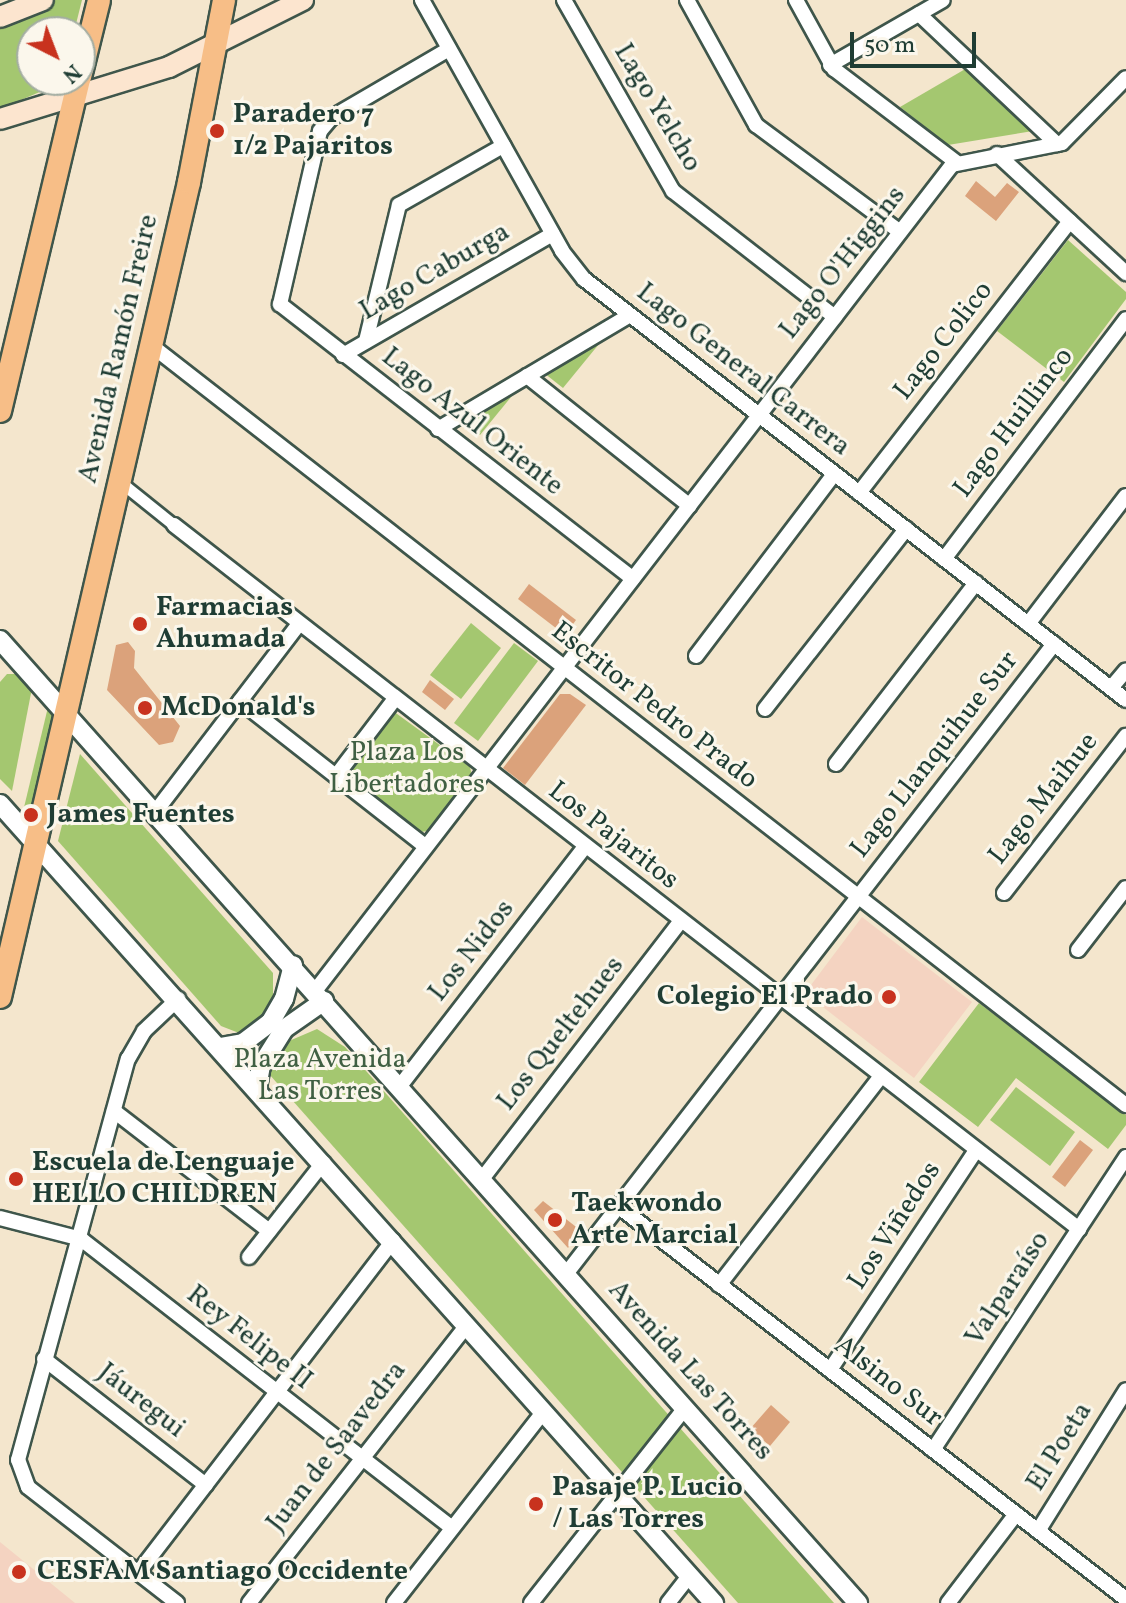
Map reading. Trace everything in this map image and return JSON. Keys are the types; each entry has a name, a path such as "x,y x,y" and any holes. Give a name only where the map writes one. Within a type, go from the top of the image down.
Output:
{"main road":[{"path":"0,17 43,0"},
{"path":"96,81 216,46 303,0"},
{"path":"224,1 239,21 259,24"},
{"name":"Avenida Ramón Freire","path":"0,997 152,346 224,1"},
{"path":"0,119 54,96"},
{"path":"0,411 76,96"}],"street":[{"name":"Lago General Carrera","path":"422,0 576,271 1126,700"},
{"name":"Lago Yelcho","path":"564,0 668,185 835,317"},
{"path":"687,0 756,125 900,232"},
{"path":"796,0 830,65 956,162 1057,144 1070,138 1126,78"},
{"path":"830,65 943,0"},
{"path":"919,14 1057,144"},
{"name":"Lago Azul Oriente","path":"449,49 331,118 320,131 280,304 633,579"},
{"path":"366,341 399,205 503,146"},
{"path":"997,154 1124,267"},
{"name":"Lago O'Higgins","path":"320,996 426,847 956,162"},
{"name":"Lago Colico","path":"859,493 1070,221"},
{"name":"Lago Caburga","path":"343,355 553,234"},
{"path":"438,429 630,315"},
{"name":"Lago Huillinco","path":"944,559 1126,319"},
{"name":"Escritor Pedro Prado","path":"152,346 1126,1105"},
{"path":"527,376 690,506"},
{"path":"696,656 834,474"},
{"name":"Los Pajaritos","path":"119,481 394,700 1079,1229"},
{"path":"1028,624 1126,496"},
{"path":"765,709 906,529"},
{"path":"836,764 976,583"},
{"path":"156,811 298,625"},
{"name":"Avenida Las Torres","path":"0,640 156,811 858,1603"},
{"name":"Lago Llanquihue Sur","path":"566,1274 1054,644"},
{"path":"1111,688 1126,670"},
{"path":"336,776 394,700"},
{"path":"240,701 426,847"},
{"name":"Lago Maihue","path":"1004,893 1126,736"},
{"path":"0,804 178,999 714,1603"},
{"name":"Los Nidos","path":"400,1086 585,847"},
{"path":"1078,950 1126,888"},
{"name":"Los Queltehues","path":"482,1179 681,921"},
{"path":"220,1047 243,1043 270,1023 284,999 293,965"},
{"path":"257,1088 261,1066 284,1029 320,996"},
{"path":"177,1603 34,1492 20,1474 18,1452 137,1040 178,999"},
{"path":"719,1285 881,1076"},
{"path":"114,1111 269,1231"},
{"name":"Los Viñedos","path":"830,1370 976,1150"},
{"name":"Valparaíso","path":"933,1450 1126,1157"},
{"path":"249,1257 323,1163"},
{"name":"Alsino Sur","path":"618,1206 1126,1599"},
{"name":"Rey Felipe II","path":"0,1218 81,1239 452,1528"},
{"path":"138,1573 393,1241"},
{"name":"Juan de Saavedra","path":"249,1603 467,1325"},
{"name":"Jáuregui","path":"44,1359 206,1485"},
{"name":"El Poeta","path":"1038,1531 1126,1390"},
{"path":"531,1603 685,1408"},
{"path":"394,1603 544,1411"},
{"path":"948,1603 1016,1514"},
{"path":"668,1603 690,1575"}],"shaded area":[{"name":"Colegio El Prado","path":"862,917 972,1002 914,1078 805,993"},
{"name":"CESFAM Santiago Occidente","path":"0,1542 75,1603 0,1603"}],"green space":[{"path":"55,0 82,0 78,16 17,16"},
{"path":"16,16 16,96 30,96 0,109 0,23"},
{"path":"967,68 1033,131 948,145 900,107"},
{"path":"1068,240 1126,292 1126,299 1064,382 997,331"},
{"path":"599,344 563,388 544,373"},
{"path":"516,391 480,435 462,420"},
{"path":"471,623 501,648 461,699 430,675"},
{"path":"514,643 538,661 478,741 454,723"},
{"path":"7,674 25,674 33,683 12,791 0,779 0,682"},
{"path":"48,707 54,714 30,823 21,820"},
{"name":"Plaza Los Libertadores","path":"393,711 470,767 472,776 428,831 421,832 346,773"},
{"name":"Plaza Avenida Las Torres","path":"80,754 273,973 273,1009 239,1033 221,1026 58,841"},
{"path":"979,1003 1126,1115 1126,1125 1108,1149 1016,1078 978,1127 919,1082"},
{"name":"Plaza Avenida Las Torres","path":"317,1029 345,1047 834,1603 738,1603 269,1074 282,1044"},
{"path":"1016,1087 1075,1132 1050,1166 990,1120"}],"building":[{"path":"976,181 995,197 1007,183 1019,192 996,221 965,196"},
{"path":"529,584 576,620 565,635 518,599"},
{"name":"McDonald's","path":"128,642 135,651 134,668 180,726 173,742 159,745 107,690 116,645"},
{"path":"430,680 454,699 445,710 422,692"},
{"path":"560,694 570,694 586,705 525,785 503,768"},
{"path":"1080,1140 1093,1150 1065,1187 1052,1177"},
{"name":"Taekwondo Arte Marcial","path":"543,1201 580,1230 568,1248 534,1210"},
{"path":"771,1405 790,1422 770,1446 750,1429"}],"place":[{"name":"Paradero 7 1/2 Pajaritos","path":"217,131"},
{"name":"Farmacias Ahumada","path":"140,624"},
{"name":"McDonald's","path":"145,708"},
{"name":"James Fuentes","path":"31,815"},
{"name":"Colegio El Prado","path":"889,997"},
{"name":"Escuela de Lenguaje HELLO CHILDREN","path":"16,1179"},
{"name":"Taekwondo Arte Marcial","path":"555,1220"},
{"name":"Pasaje P. Lucio / Las Torres","path":"536,1504"},
{"name":"CESFAM Santiago Occidente","path":"19,1572"}]}
